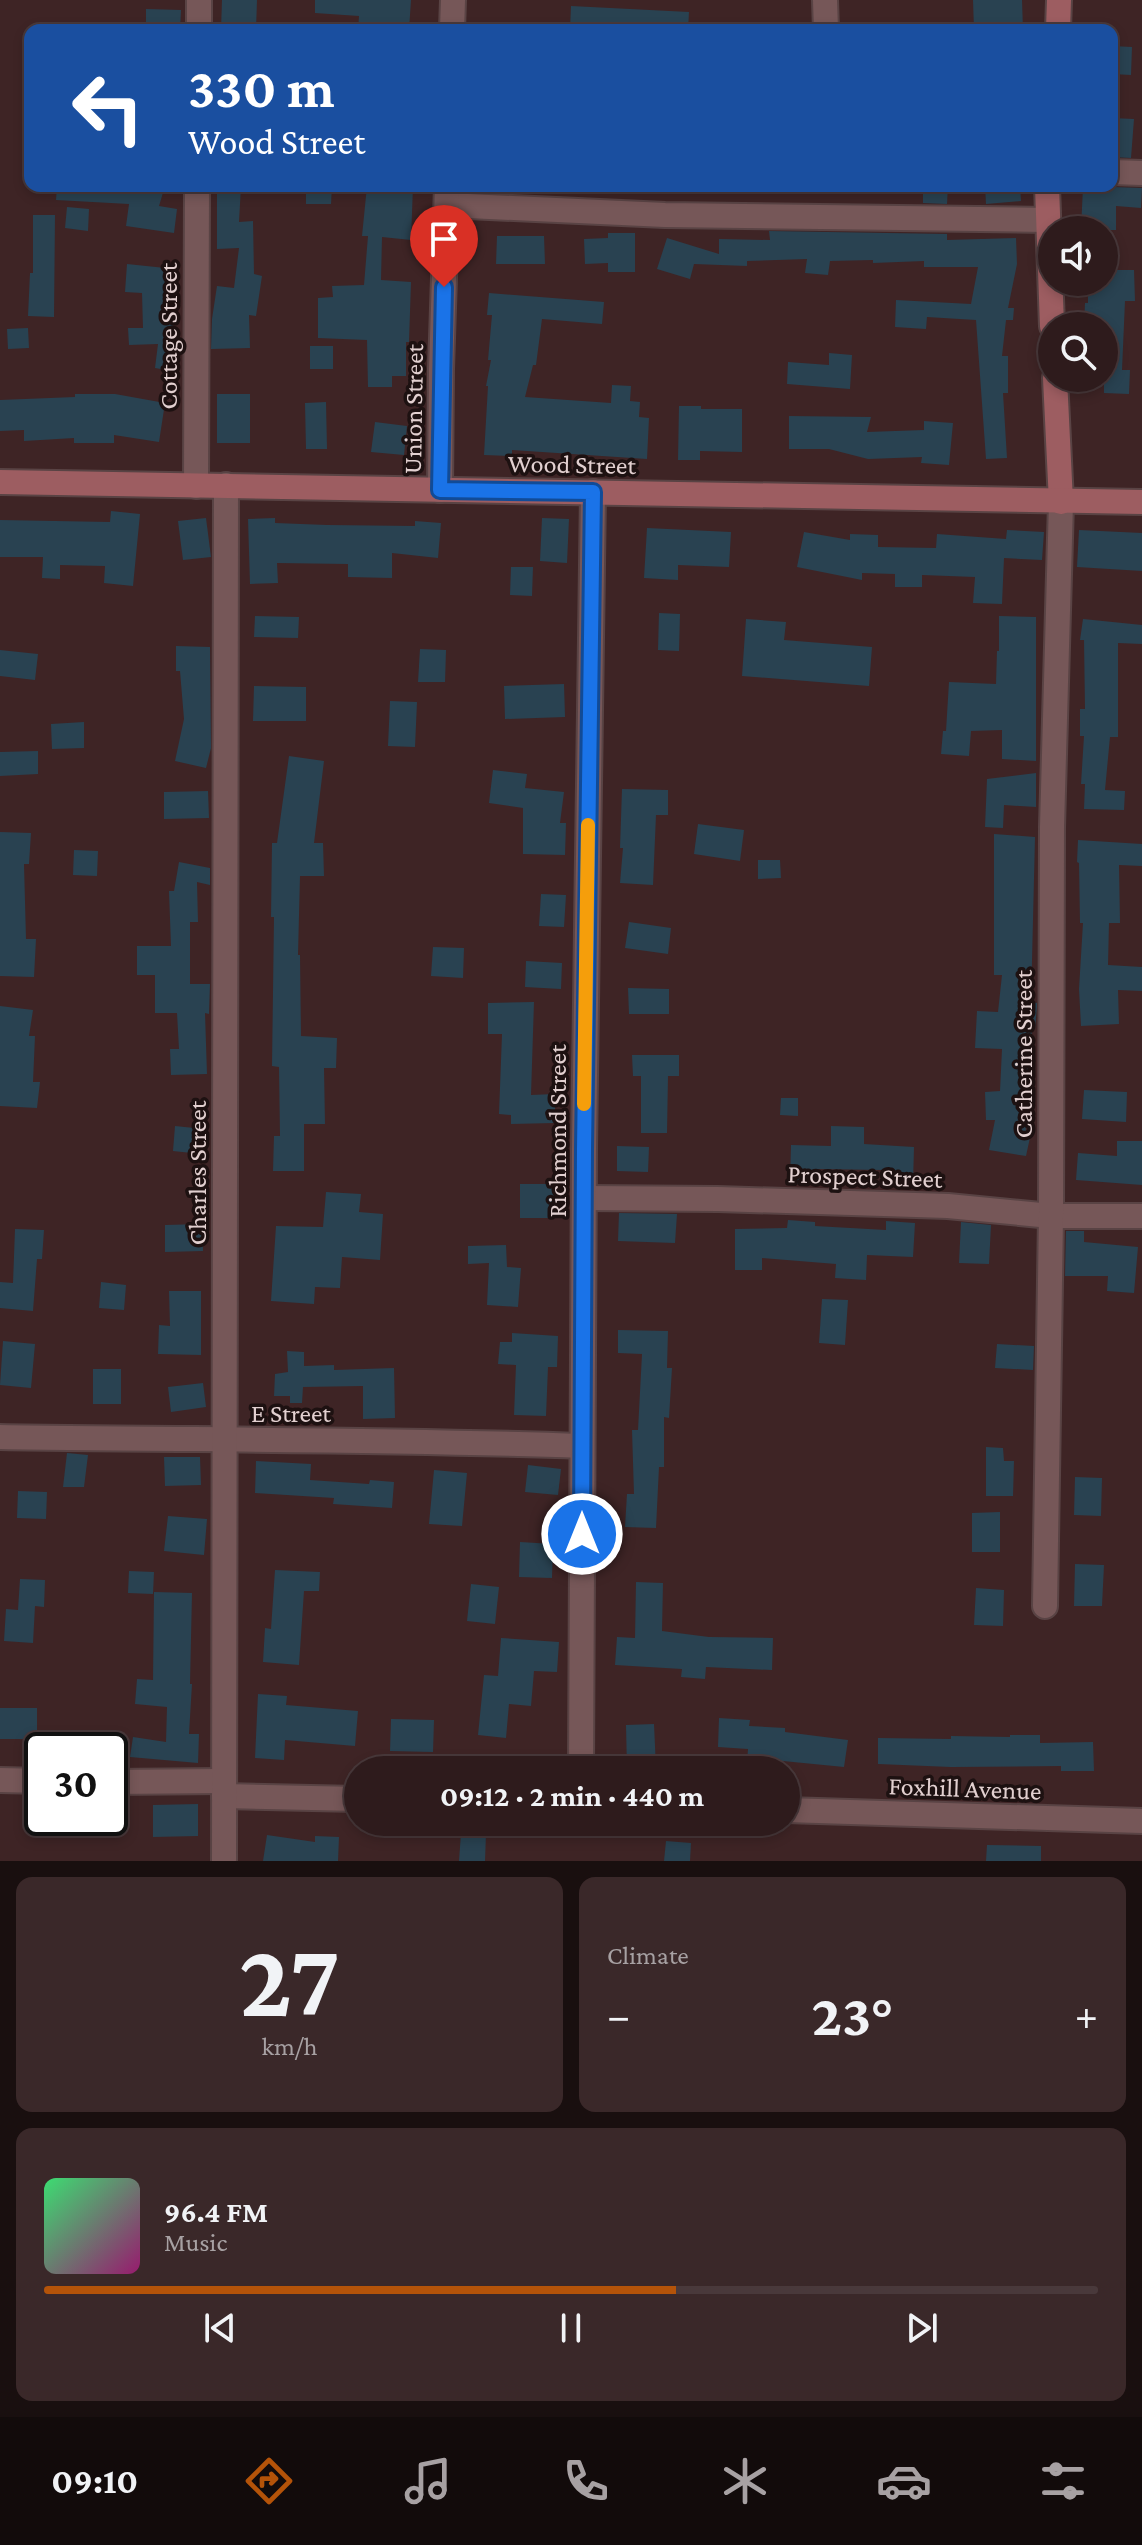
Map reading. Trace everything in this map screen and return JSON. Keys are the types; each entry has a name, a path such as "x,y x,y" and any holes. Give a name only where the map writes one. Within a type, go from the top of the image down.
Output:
{"main road":[{"path":"1058,24 1059,0"},
{"path":"1047,192 1047,216"},
{"path":"1056,392 1061,502"},
{"name":"Wood Street","path":"0,482 1142,502"}],"street":[{"path":"199,0 199,24"},
{"path":"452,24 453,0"},
{"path":"825,0 826,24"},
{"path":"1118,172 1142,173"},
{"name":"Cottage Street","path":"196,486 197,192"},
{"path":"447,195 665,215 1038,220"},
{"name":"Union Street","path":"440,490 447,195"},
{"name":"Charles Street","path":"224,1861 226,485"},
{"name":"Richmond Street","path":"581,1756 584,1149 593,492"},
{"name":"Catherine Street","path":"1045,1606 1051,1216 1052,827 1061,502"},
{"name":"Prospect Street","path":"585,1198 933,1205 1051,1216 1142,1216"},
{"name":"E Street","path":"0,1437 427,1441 582,1446"},
{"path":"0,1780 24,1781"},
{"path":"128,1783 344,1798"},
{"name":"Foxhill Avenue","path":"800,1810 1142,1821"}],"building":[{"path":"222,0 257,0 256,24 221,24"},
{"path":"315,0 411,0 409,24 358,24 359,16 315,13"},
{"path":"973,0 1022,0 1023,24 974,24"},
{"path":"571,6 689,12 688,24 570,24"},
{"path":"146,9 181,10 180,24 146,24"},
{"path":"1118,46 1132,47 1131,75 1118,74"},
{"path":"1118,118 1134,119 1131,158 1118,157"},
{"path":"1118,187 1142,188 1141,208 1116,206 1116,216 1082,216 1083,192 1118,192"},
{"path":"57,192 163,192 159,206 177,209 174,233 126,226 129,204 56,200"},
{"path":"217,192 241,192 239,222 253,221 254,274 262,276 256,316 249,315 250,348 211,349 217,286 234,288 239,248 217,249"},
{"path":"306,192 332,192 331,204 306,204"},
{"path":"366,192 413,192 411,240 382,237 381,280 411,282 406,376 392,376 392,387 368,387 367,340 318,338 318,298 333,297 332,286 364,285 368,236 362,236"},
{"path":"923,192 948,192 947,204 923,203"},
{"path":"985,192 1020,192 1021,201 986,204"},
{"path":"67,207 89,209 88,231 65,228"},
{"path":"33,215 55,215 54,317 28,316 30,273 33,273"},
{"path":"769,231 947,234 947,240 1016,238 1017,264 1008,308 1014,308 1013,320 1006,320 1002,356 1008,356 1008,393 1003,393 1007,458 986,459 976,320 927,317 926,329 895,327 896,300 971,304 978,267 924,267 924,261 830,261 828,275 805,273 807,259 747,261 747,266 694,264 690,279 657,269 667,238 719,254 719,239 770,240"},
{"path":"608,233 635,233 635,272 608,272 608,263 585,264 584,239 608,238"},
{"path":"497,236 544,236 545,264 496,264"},
{"path":"127,264 175,269 171,310 175,354 172,371 155,368 158,344 129,345 128,328 143,328 142,293 125,292"},
{"path":"1118,270 1134,270 1135,301 1125,301 1122,370 1130,370 1129,394 1104,393 1118,392 1118,312 1085,312 1085,303 1088,303 1088,296 1118,296"},
{"path":"489,293 604,302 602,324 542,319 536,365 533,365 525,397 611,403 612,385 631,386 630,401 640,402 639,417 649,418 647,459 512,450 512,456 484,455 486,386 491,360 488,360 492,315 487,315"},
{"path":"28,328 29,348 8,349 7,329"},
{"path":"310,346 333,346 333,369 310,369"},
{"path":"829,353 852,355 850,389 787,384 788,362 829,365"},
{"path":"75,394 115,394 165,403 159,442 114,435 114,443 74,443 74,438 24,441 24,430 0,431 0,400 75,397"},
{"path":"217,394 250,394 250,443 217,443"},
{"path":"326,402 327,449 306,449 305,403"},
{"path":"679,406 742,409 742,452 700,451 700,460 678,460"},
{"path":"789,416 871,417 867,432 924,430 924,421 953,423 949,465 921,463 922,457 868,459 829,449 789,449"},
{"path":"375,422 407,426 404,455 371,452"},
{"path":"111,511 140,514 133,586 104,583 105,566 60,565 60,579 42,578 43,557 0,557 0,520 110,522"},
{"path":"206,518 211,557 183,560 178,521"},
{"path":"275,518 275,523 327,525 415,526 415,521 441,523 438,558 392,553 392,578 348,577 348,564 277,563 278,583 250,584 248,519"},
{"path":"542,518 569,519 567,563 540,561"},
{"path":"647,528 731,532 729,567 678,565 678,580 644,578"},
{"path":"1007,530 1044,532 1042,560 1004,558 1002,604 973,603 975,577 922,575 922,587 895,587 895,574 862,573 862,580 797,567 804,532 850,540 850,534 878,535 878,547 936,548 937,534 1006,539"},
{"path":"1079,530 1142,533 1142,571 1077,567"},
{"path":"511,567 533,567 532,596 510,595"},
{"path":"659,613 680,614 679,651 658,650"},
{"path":"255,616 299,617 298,638 254,637"},
{"path":"999,616 1036,617 1036,761 1002,759 1002,730 971,731 969,756 941,754 943,731 946,731 949,682 996,684"},
{"path":"746,619 786,622 784,640 872,647 869,686 742,676"},
{"path":"1083,619 1142,625 1142,644 1118,643 1118,737 1110,737 1105,790 1125,791 1124,810 1084,809 1085,784 1081,784 1084,736 1080,736 1080,709 1085,709 1084,640 1080,640"},
{"path":"176,646 210,647 211,748 206,768 175,761 184,719 180,671 176,671"},
{"path":"420,649 446,650 445,682 418,682"},
{"path":"0,650 38,654 35,680 0,676"},
{"path":"564,684 565,717 505,719 504,686"},
{"path":"254,686 306,687 306,721 253,721"},
{"path":"390,701 417,702 415,747 388,746"},
{"path":"84,722 84,748 52,749 51,724"},
{"path":"38,751 38,774 0,776 0,752"},
{"path":"289,756 324,761 314,843 323,843 324,876 300,876 298,955 301,1036 337,1038 336,1068 324,1068 325,1124 304,1124 304,1171 273,1171 274,1136 280,1136 279,1067 272,1066 272,843 277,843"},
{"path":"493,770 527,774 525,788 564,792 560,823 566,823 565,855 523,854 523,808 489,803"},
{"path":"1036,773 1036,807 1004,805 1003,828 985,827 987,779"},
{"path":"622,789 668,790 668,815 656,815 653,885 620,883"},
{"path":"208,791 209,818 164,819 164,792"},
{"path":"698,824 744,830 740,861 694,854"},
{"path":"0,832 31,833 29,864 24,864 26,939 36,939 34,977 0,976"},
{"path":"994,834 1035,837 1031,1002 1037,1003 1037,1007 1035,1029 1032,1029 1030,1074 1023,1073 1026,1132 1031,1133 1026,1156 989,1150 995,1120 986,1120 985,1092 1000,1091 1002,1049 975,1048 977,1011 998,1012 1002,975 994,975"},
{"path":"1078,840 1142,844 1142,866 1119,865 1120,923 1109,923 1108,965 1142,967 1142,991 1118,990 1119,1024 1081,1026 1079,989 1083,923 1080,923"},
{"path":"74,850 98,851 97,876 73,875"},
{"path":"758,860 780,860 781,878 758,879"},
{"path":"179,862 210,868 210,885 197,882 198,922 190,922 190,984 210,984 209,1014 205,1013 207,1074 171,1075 170,1049 179,1049 177,1013 155,1013 155,975 137,975 137,946 171,946 169,891 174,891"},
{"path":"541,894 566,895 564,927 539,926"},
{"path":"629,922 671,928 668,954 625,948"},
{"path":"433,947 464,948 463,978 431,976"},
{"path":"526,961 562,963 561,989 525,987"},
{"path":"628,988 669,989 669,1014 629,1014"},
{"path":"534,1002 531,1095 555,1094 555,1123 511,1124 511,1115 499,1114 502,1034 488,1034 488,1003"},
{"path":"0,1006 33,1010 29,1036 35,1036 33,1082 40,1082 37,1108 0,1106"},
{"path":"632,1055 679,1055 679,1076 668,1076 667,1133 641,1133 641,1076 633,1076"},
{"path":"1084,1090 1127,1092 1126,1122 1082,1119"},
{"path":"781,1098 798,1098 798,1116 780,1115"},
{"path":"175,1126 204,1129 201,1154 173,1151"},
{"path":"831,1126 864,1127 864,1144 914,1147 913,1184 883,1183 883,1170 817,1169 817,1184 790,1184 791,1145 831,1146"},
{"path":"1117,1141 1142,1141 1142,1185 1076,1180 1078,1153 1117,1156"},
{"path":"617,1146 649,1147 648,1172 617,1171"},
{"path":"520,1184 563,1184 563,1218 520,1218"},
{"path":"326,1192 361,1194 359,1212 383,1214 380,1260 342,1257 340,1288 315,1287 314,1304 271,1301 276,1226 323,1227"},
{"path":"619,1213 677,1214 675,1243 618,1241"},
{"path":"788,1220 815,1222 815,1226 886,1230 886,1221 915,1223 913,1257 867,1255 866,1280 835,1278 836,1264 762,1258 762,1270 735,1270 735,1229 787,1228"},
{"path":"961,1222 991,1225 989,1264 959,1263"},
{"path":"202,1224 203,1251 165,1252 165,1225"},
{"path":"15,1229 44,1230 42,1259 37,1259 33,1311 0,1308 0,1282 13,1283"},
{"path":"1066,1231 1084,1231 1084,1242 1138,1247 1134,1293 1107,1291 1108,1276 1065,1276"},
{"path":"506,1245 507,1267 521,1268 518,1307 487,1305 489,1263 468,1264 468,1246"},
{"path":"101,1282 126,1285 124,1310 99,1308"},
{"path":"169,1291 201,1291 201,1355 158,1354 159,1325 170,1326"},
{"path":"822,1299 848,1300 845,1345 819,1343"},
{"path":"618,1330 668,1331 667,1368 672,1368 669,1418 664,1417 664,1467 659,1467 656,1528 625,1527 627,1494 634,1494 632,1430 638,1430 642,1354 618,1353"},
{"path":"512,1333 558,1336 557,1367 548,1367 546,1416 514,1415 516,1365 498,1364 500,1342 512,1342"},
{"path":"3,1341 35,1344 31,1388 0,1385"},
{"path":"997,1344 1034,1346 1033,1370 995,1368"},
{"path":"287,1351 304,1352 304,1366 334,1365 334,1370 394,1368 395,1418 363,1419 363,1386 303,1387 302,1403 290,1403 290,1396 274,1396 275,1374 288,1372"},
{"path":"93,1369 121,1369 121,1404 93,1404"},
{"path":"203,1383 206,1407 171,1412 168,1387"},
{"path":"986,1447 1003,1448 1004,1461 1014,1461 1013,1496 986,1496"},
{"path":"67,1453 88,1455 84,1487 63,1487"},
{"path":"164,1457 200,1457 201,1485 165,1486"},
{"path":"256,1461 311,1464 310,1480 369,1484 370,1480 394,1482 392,1508 333,1504 334,1498 255,1493"},
{"path":"528,1465 561,1469 558,1495 525,1492"},
{"path":"434,1470 467,1473 462,1526 429,1524"},
{"path":"1075,1477 1102,1478 1101,1516 1074,1515"},
{"path":"18,1491 47,1492 46,1519 17,1518"},
{"path":"1000,1512 1000,1552 972,1552 972,1513"},
{"path":"168,1516 207,1519 204,1555 164,1551"},
{"path":"520,1542 553,1544 552,1578 519,1577"},
{"path":"1075,1564 1104,1565 1102,1606 1074,1606"},
{"path":"275,1570 320,1572 319,1591 304,1591 299,1665 263,1662 265,1628 271,1629"},
{"path":"129,1571 154,1572 153,1594 128,1593"},
{"path":"20,1579 45,1580 44,1607 35,1606 33,1643 4,1641 6,1609 18,1610"},
{"path":"636,1582 663,1583 662,1631 709,1637 773,1638 772,1670 706,1667 705,1679 681,1677 682,1669 615,1665 617,1637 635,1638"},
{"path":"471,1584 499,1587 495,1624 467,1621"},
{"path":"976,1588 1004,1590 1003,1626 974,1625"},
{"path":"154,1592 192,1593 189,1734 199,1734 198,1763 130,1757 133,1737 166,1742 167,1707 135,1704 137,1679 153,1680"},
{"path":"501,1638 559,1642 557,1672 534,1671 531,1706 509,1704 506,1738 478,1735 484,1675 498,1676"},
{"path":"258,1694 287,1696 286,1705 358,1711 355,1746 285,1740 284,1760 255,1758"},
{"path":"0,1708 37,1708 37,1732 24,1732 24,1739 0,1739"},
{"path":"719,1718 750,1720 749,1726 785,1728 785,1732 848,1740 844,1767 800,1763 800,1756 747,1756 748,1749 718,1747"},
{"path":"391,1719 434,1720 433,1752 390,1751"},
{"path":"654,1724 655,1756 627,1756 626,1725"},
{"path":"1040,1735 1040,1743 1093,1742 1094,1771 1061,1771 1061,1766 878,1764 878,1738 951,1739 951,1736"},
{"path":"198,1804 198,1836 153,1837 153,1805"},
{"path":"267,1835 315,1842 315,1836 339,1837 338,1861 263,1861"},
{"path":"461,1836 486,1836 485,1861 459,1861"},
{"path":"666,1841 691,1843 690,1861 664,1861"},
{"path":"987,1845 1041,1846 1041,1861 986,1861"}],"slow traffic":[{"path":"584,1104 588,825"}],"route":[{"path":"444,287 440,490 593,492 582,1534"}]}
